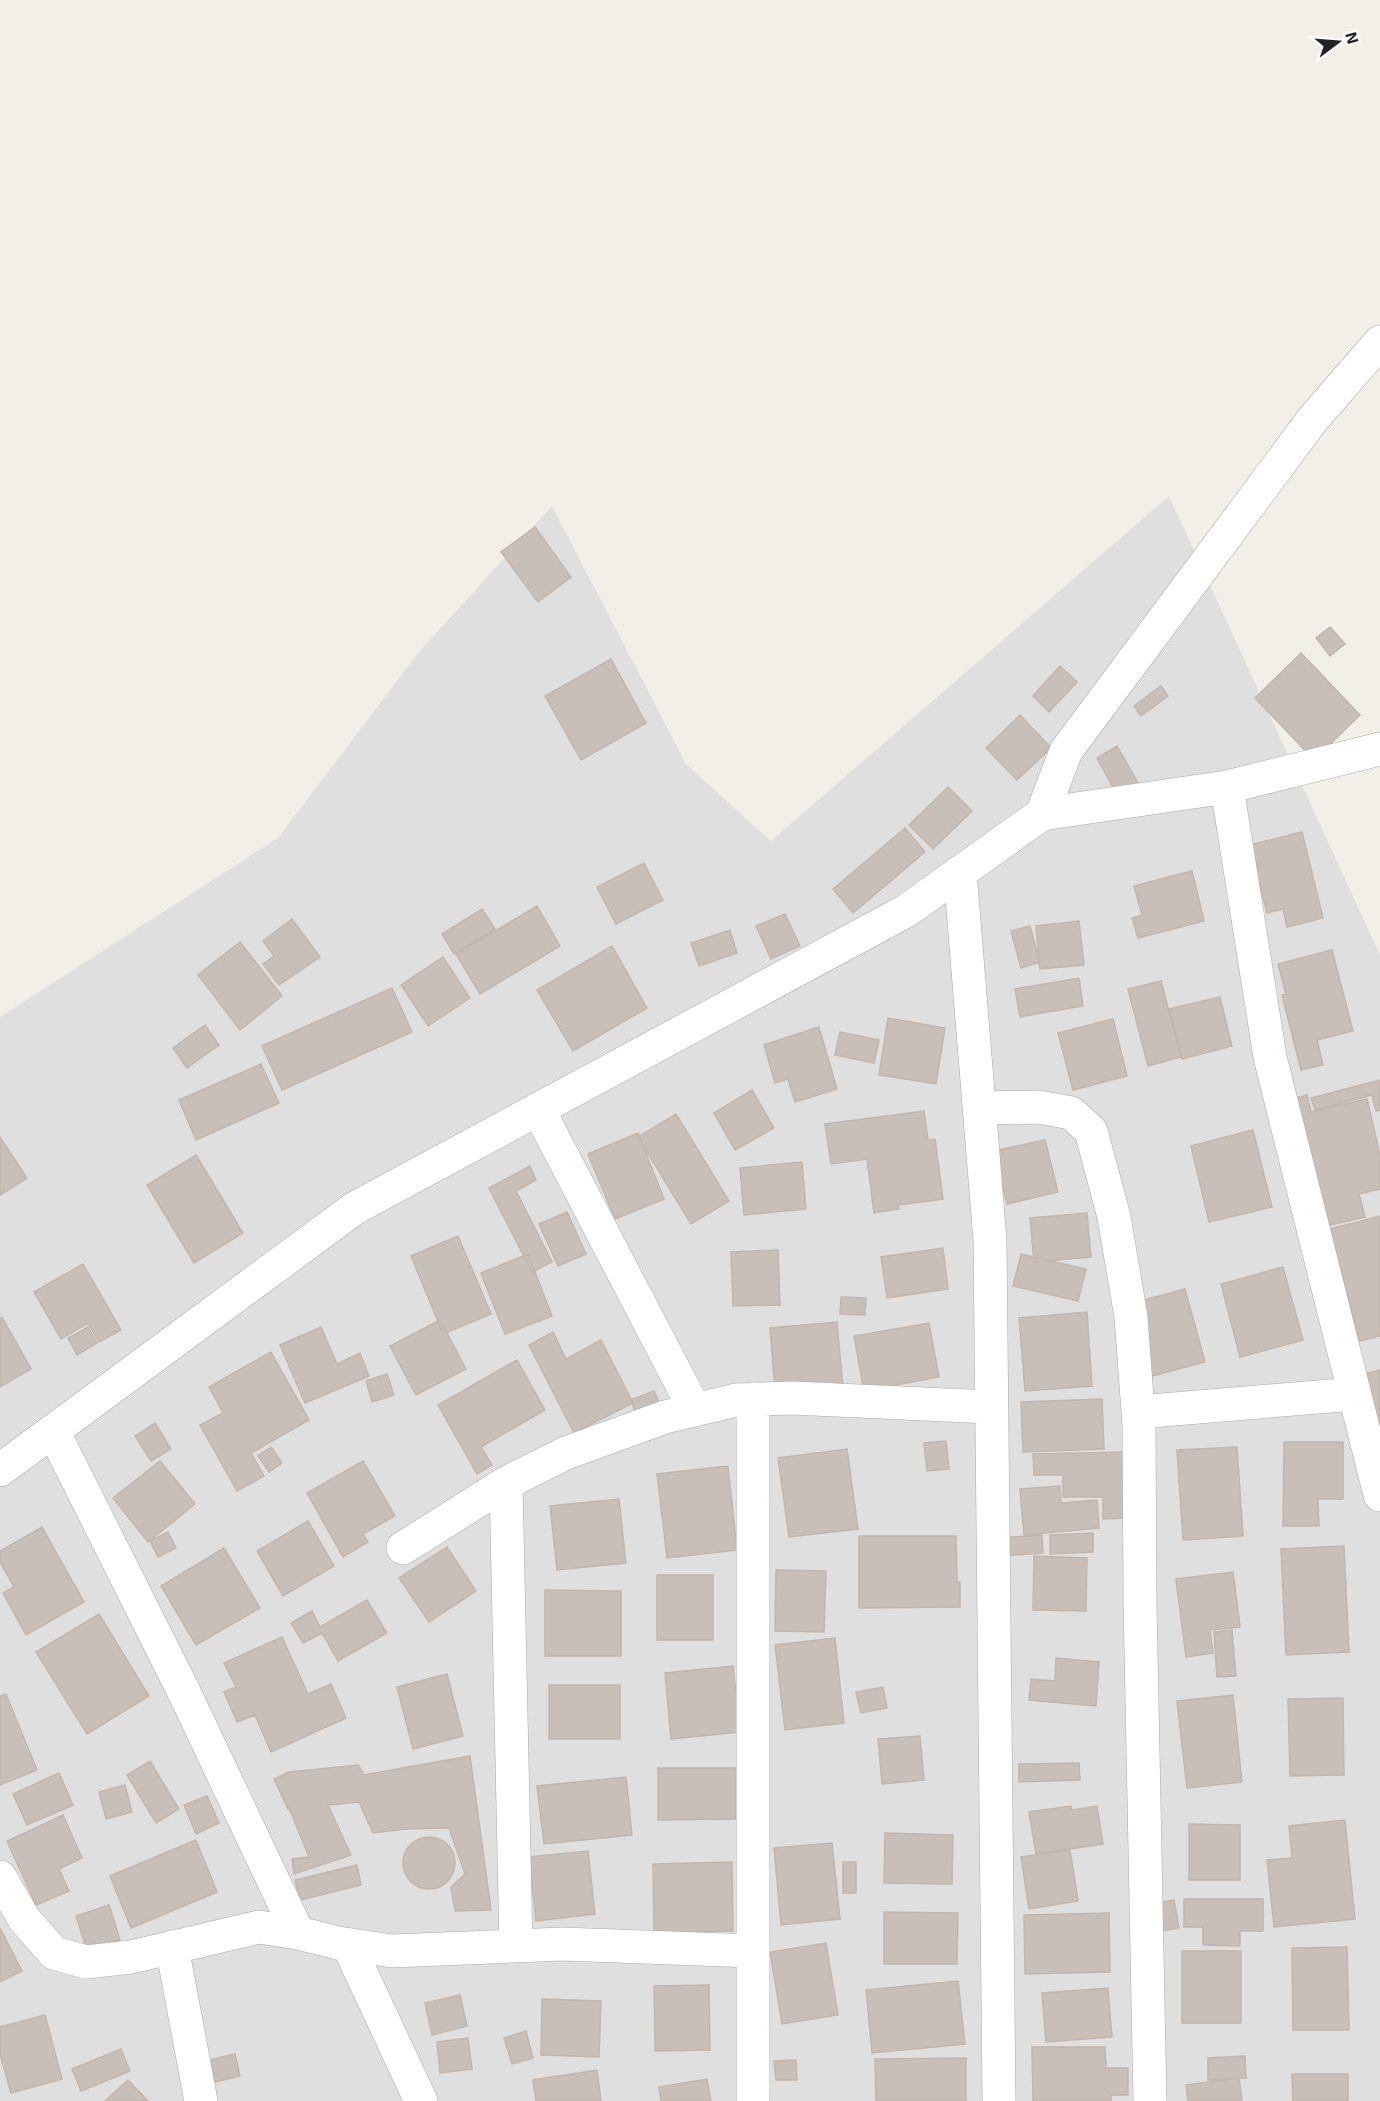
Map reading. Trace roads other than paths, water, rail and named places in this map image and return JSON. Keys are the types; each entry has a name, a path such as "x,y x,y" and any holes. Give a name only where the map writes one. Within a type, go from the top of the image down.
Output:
{"street":[{"path":"1042,814 1066,751 1313,419 1380,342"},
{"path":"0,1470 355,1208 906,911 1042,814 1227,787 1380,749"},
{"path":"1227,787 1270,1057 1380,1495"},
{"path":"960,872 990,1240 999,2101"},
{"path":"979,1108 1039,1107 1071,1113 1091,1131 1114,1217 1131,1317 1138,1412 1150,2101"},
{"path":"538,1109 695,1410"},
{"path":"1138,1412 1354,1394"},
{"path":"403,1548 506,1483 566,1453 665,1417 736,1400 792,1398 991,1407"},
{"path":"753,1400 753,2101"},
{"path":"53,1431 184,1692 298,1933"},
{"path":"506,1483 516,1946"},
{"path":"0,1877 24,1918 54,1953 86,1962 131,1957 259,1927 392,1951 562,1944 752,1951"},
{"path":"348,1944 421,2101"},
{"path":"172,1947 201,2101"}]}
